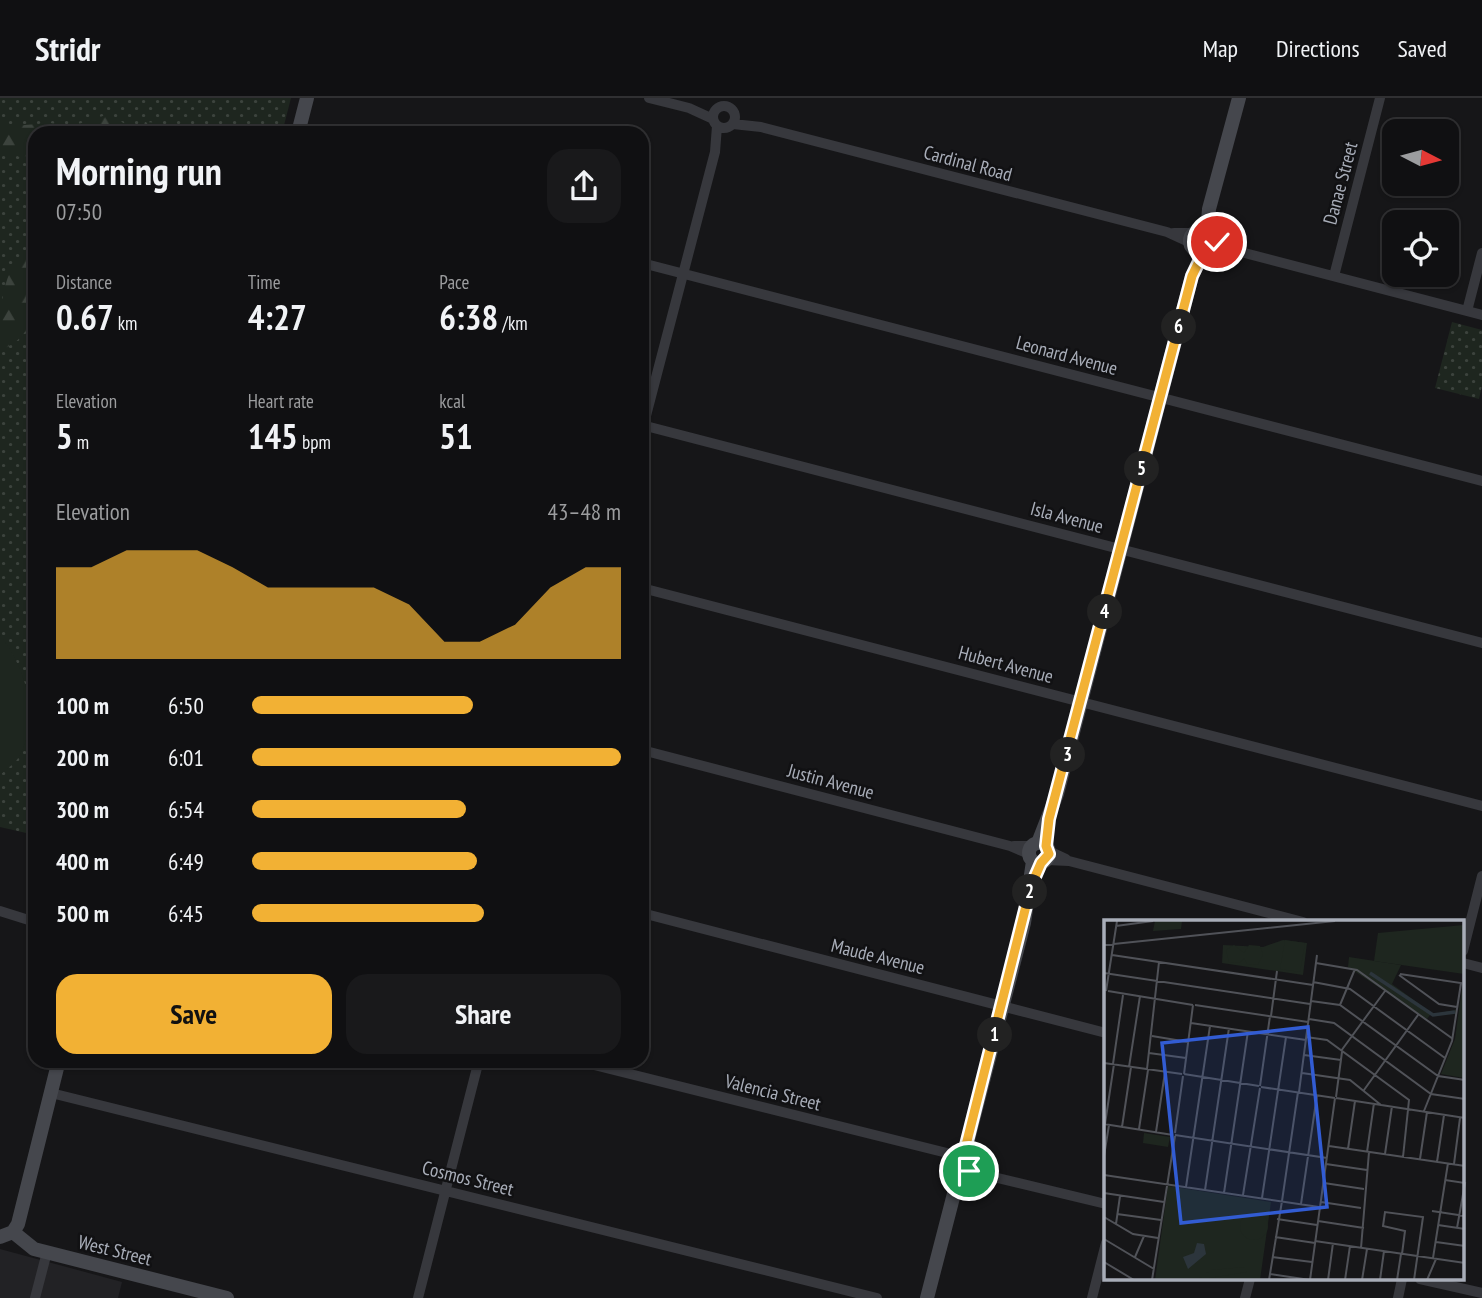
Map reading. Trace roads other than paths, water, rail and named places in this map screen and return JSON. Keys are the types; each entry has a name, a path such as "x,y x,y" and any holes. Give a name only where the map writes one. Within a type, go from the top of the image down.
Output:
{"street":[{"path":"300,126 307,98"},
{"name":"Cardinal Road","path":"649,98 725,113 761,127 1482,315"},
{"name":"Danae Street","path":"1334,276 1380,98"},
{"path":"927,1298 1003,1006 1039,853 1082,702 1161,397 1235,99"},
{"path":"649,405 725,113"},
{"path":"1467,311 1482,253"},
{"name":"Leonard Avenue","path":"649,265 1482,481"},
{"name":"Isla Avenue","path":"649,429 1482,643"},
{"name":"Hubert Avenue","path":"649,590 1482,806"},
{"name":"Justin Avenue","path":"649,752 1295,920"},
{"path":"1464,947 1482,876"},
{"path":"0,911 28,920"},
{"name":"Maude Avenue","path":"649,915 1104,1031"},
{"path":"1464,963 1482,968"},
{"path":"6,1234 18,1224 57,1068"},
{"path":"418,1298 477,1068"},
{"name":"Valencia Street","path":"604,1068 1104,1203"},
{"name":"Cosmos Street","path":"51,1093 877,1298"},
{"name":"West Street","path":"6,1234 47,1252 198,1295 227,1298"},
{"path":"1092,1298 1104,1251"},
{"path":"35,1298 47,1252"},
{"path":"1245,1298 1250,1280"},
{"path":"1398,1298 1402,1280"},
{"path":"1424,1280 1482,1293"}]}
